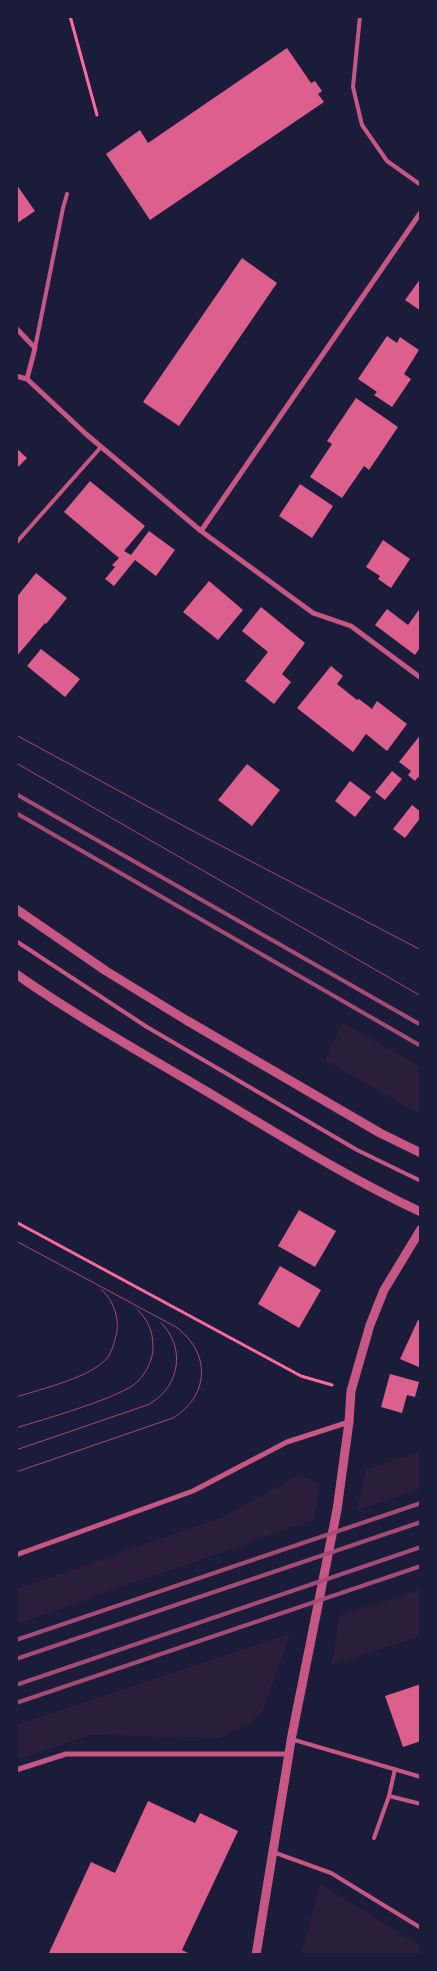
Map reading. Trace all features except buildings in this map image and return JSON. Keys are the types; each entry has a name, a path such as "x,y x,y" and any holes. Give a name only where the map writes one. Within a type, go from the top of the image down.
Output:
{"street":[{"path":"201,530 421,212"},
{"path":"16,328 35,348 27,380"},
{"path":"16,376 27,380 101,447 201,530 313,613 351,626 421,678"},
{"path":"16,909 106,971 178,1015 380,1132 421,1153"},
{"path":"16,974 105,1032 295,1144 421,1212"},
{"path":"256,1955 291,1739 337,1510 352,1391 370,1325 384,1290 421,1229"},
{"path":"16,1554 193,1491 287,1442 349,1422"},
{"path":"16,1770 66,1754 289,1754"}],"lane":[{"path":"360,16 353,87 362,124 387,161 421,185"},
{"path":"35,348 67,194"},
{"path":"16,543 101,447"},
{"path":"16,941 147,1027 358,1150 421,1182"},
{"path":"291,1739 421,1777"},
{"path":"374,1838 389,1796 395,1769"},
{"path":"389,1796 421,1804"},
{"path":"273,1852 331,1873 421,1928"}],"path":[{"path":"70,16 97,115"},
{"path":"16,1222 301,1376 352,1391"}],"shaded area":[{"path":"343,1023 421,1067 421,1115 325,1060"},
{"path":"421,1450 421,1488 357,1510 366,1470"},
{"path":"299,1475 320,1483 314,1520 16,1624 16,1589 221,1518"},
{"path":"421,1589 421,1636 332,1664 339,1616"},
{"path":"290,1634 262,1713 249,1724 219,1738 90,1735 16,1760 16,1725"},
{"path":"320,1884 421,1946 421,1955 301,1955"}],"tram line":[{"path":"16,735 191,830 421,950"},
{"path":"16,763 421,996"},
{"path":"16,1241 176,1327 196,1349 202,1374 194,1398 185,1409 173,1418 16,1472"},
{"path":"16,1397 91,1371 108,1357 113,1348 117,1331 117,1320 112,1303 101,1289"},
{"path":"16,1428 100,1401 117,1394 138,1381 149,1365 153,1347 149,1326 137,1309"},
{"path":"16,1450 150,1404 160,1396 170,1383 176,1365 175,1347 172,1338 161,1323"}],"railway":[{"path":"16,794 421,1025"},
{"path":"16,813 421,1046"},
{"path":"16,1640 421,1503"},
{"path":"16,1659 421,1522"},
{"path":"16,1685 421,1547"},
{"path":"16,1703 421,1566"}]}
